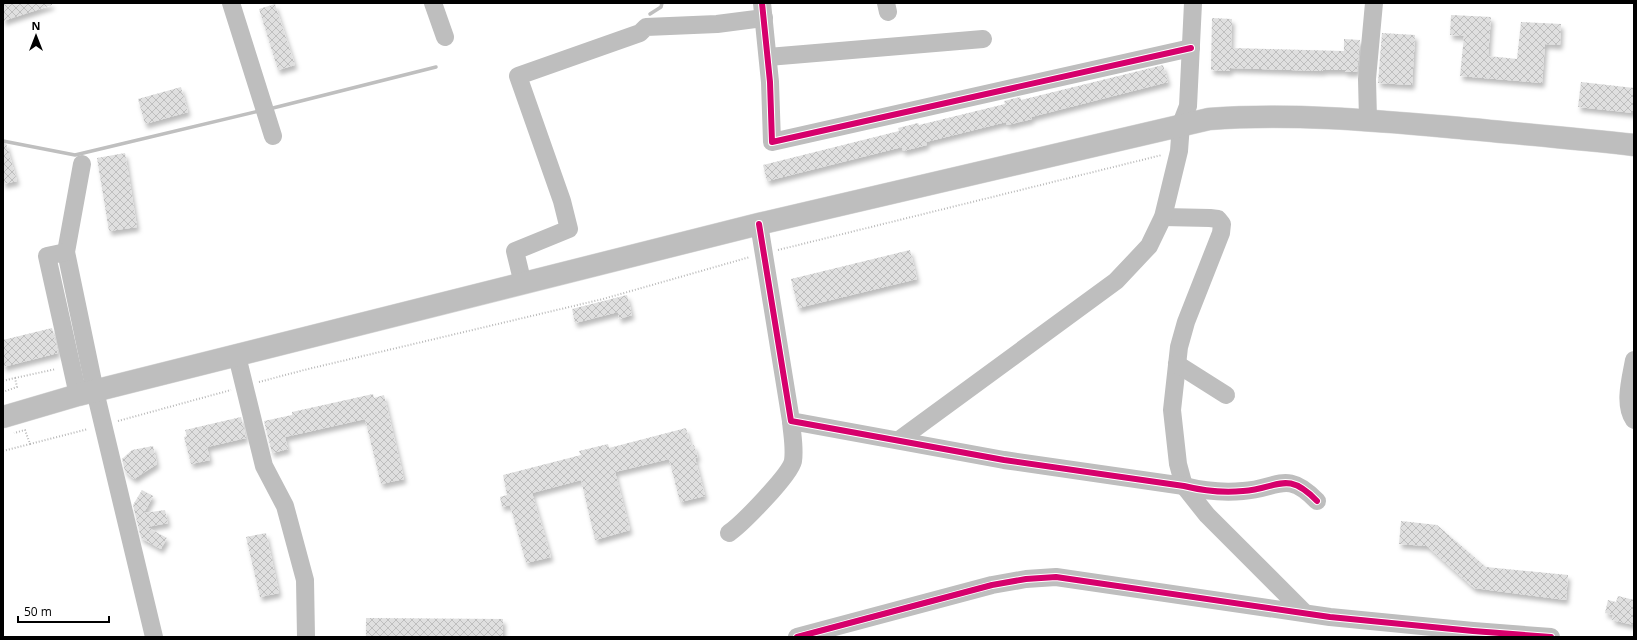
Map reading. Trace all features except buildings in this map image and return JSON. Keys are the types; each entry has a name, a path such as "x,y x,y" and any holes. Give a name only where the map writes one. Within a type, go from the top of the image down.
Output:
{"highway":[{"path":"3,417 87,393 759,224 1181,124 1233,117 1368,119 1634,145"}],"street":[{"path":"231,3 273,136"},
{"path":"433,3 445,37"},
{"path":"899,440 1116,281 1149,246 1163,217 1179,151 1181,124 1188,106 1193,3"},
{"path":"1368,119 1367,78 1374,3"},
{"path":"523,284 515,251 569,229 562,201 518,76 640,33 646,27 716,24 763,10 768,57 772,142 1191,48"},
{"path":"768,57 983,39"},
{"path":"82,164 66,252 87,393"},
{"path":"1163,217 1210,218 1218,219 1222,224 1216,247 1186,322 1179,347 1172,410 1178,464 1184,486 1207,515 1305,613"},
{"path":"729,533 739,527 791,466 794,452 791,420 759,224"},
{"path":"66,252 47,256 72,366 103,425 154,637"},
{"path":"237,356 264,466 286,506 304,580 306,637"},
{"path":"1634,360 1628,398 1630,415 1634,420"},
{"path":"1177,364 1226,395"},
{"path":"791,420 1004,460 1184,486 1210,492 1244,491 1281,483 1292,484 1304,488 1317,501"},
{"path":"797,637 992,585 1026,579 1056,577 1305,613 1473,631 1551,637"}],"path":[{"path":"771,252 1179,151"},
{"path":"252,384 304,370 603,298 756,256"},
{"path":"3,381 72,366"},
{"path":"3,392 17,387 15,378"},
{"path":"3,451 237,388"},
{"path":"25,430 30,444"}],"waterway":[{"path":"650,14 661,7 662,3"},
{"path":"269,109 436,67"},
{"path":"3,141 75,155 259,111"}],"cycle path":[{"path":"762,3 770,82 772,142 1191,48"},
{"path":"759,224 791,421 1004,460 1220,492 1255,490 1282,483 1289,483 1306,491 1317,501"},
{"path":"797,637 992,585 1026,579 1056,577 1330,617 1551,637"}]}
